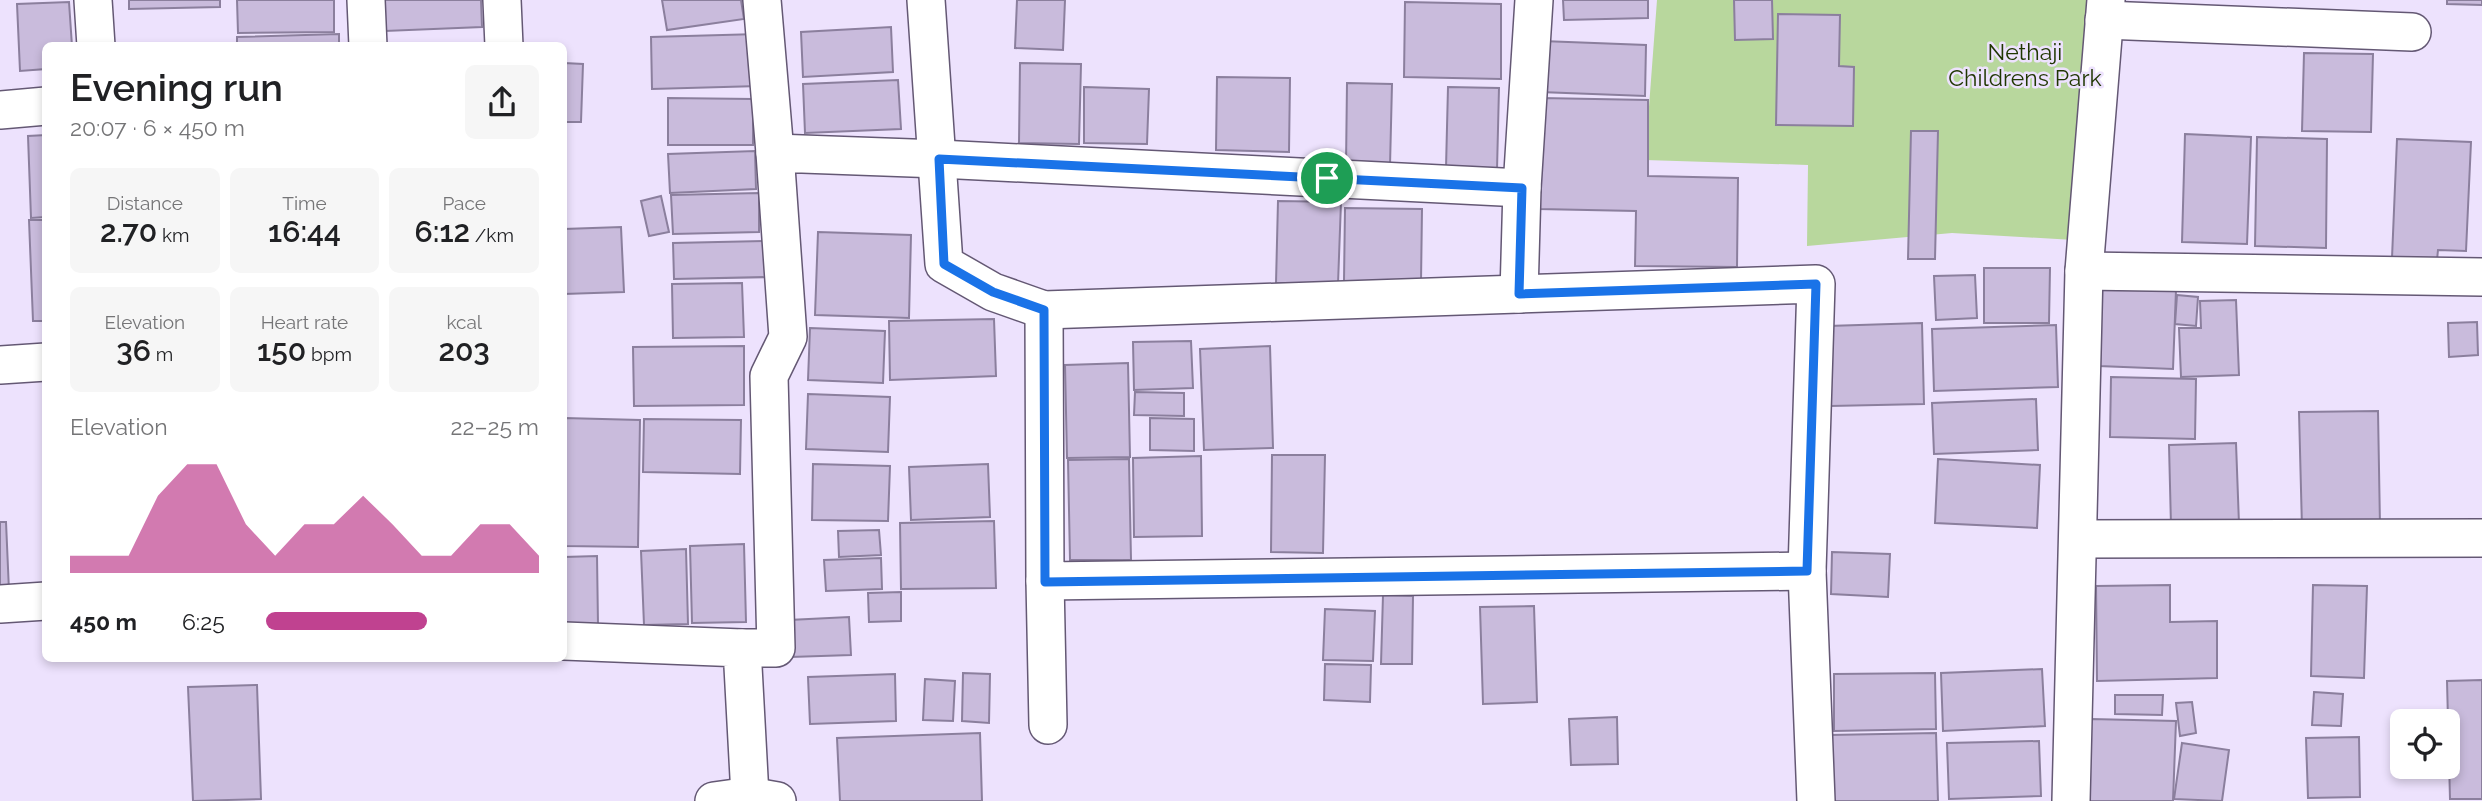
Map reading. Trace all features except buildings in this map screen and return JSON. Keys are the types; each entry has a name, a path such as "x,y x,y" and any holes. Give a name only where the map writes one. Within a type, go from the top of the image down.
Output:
{"street":[{"path":"93,0 96,42"},
{"path":"366,0 368,42"},
{"path":"502,0 504,42"},
{"path":"567,641 776,648 769,376 788,337 762,0"},
{"path":"926,0 939,159 944,264 993,292 1044,310 1816,284 1807,571 1816,801"},
{"path":"1519,294 1522,188 1534,0"},
{"path":"2071,801 2084,271 2105,10 2412,32"},
{"path":"0,110 42,106"},
{"path":"775,153 1522,188"},
{"path":"2084,271 2482,277"},
{"path":"1044,310 1048,725"},
{"path":"0,365 42,362"},
{"path":"2078,539 2482,538"},
{"path":"1045,582 1807,571"},
{"path":"0,604 42,601"},
{"path":"714,801 764,798 742,648"}],"green space":[{"name":"Nethaji Childrens Park","path":"1657,0 2092,0 2074,240 1952,233 1807,246 1808,165 1645,160"}],"route":[{"path":"939,159 1327,178 1522,188 1519,294 1816,284 1807,571 1045,582 1044,310 993,292 944,264 939,159"}]}
